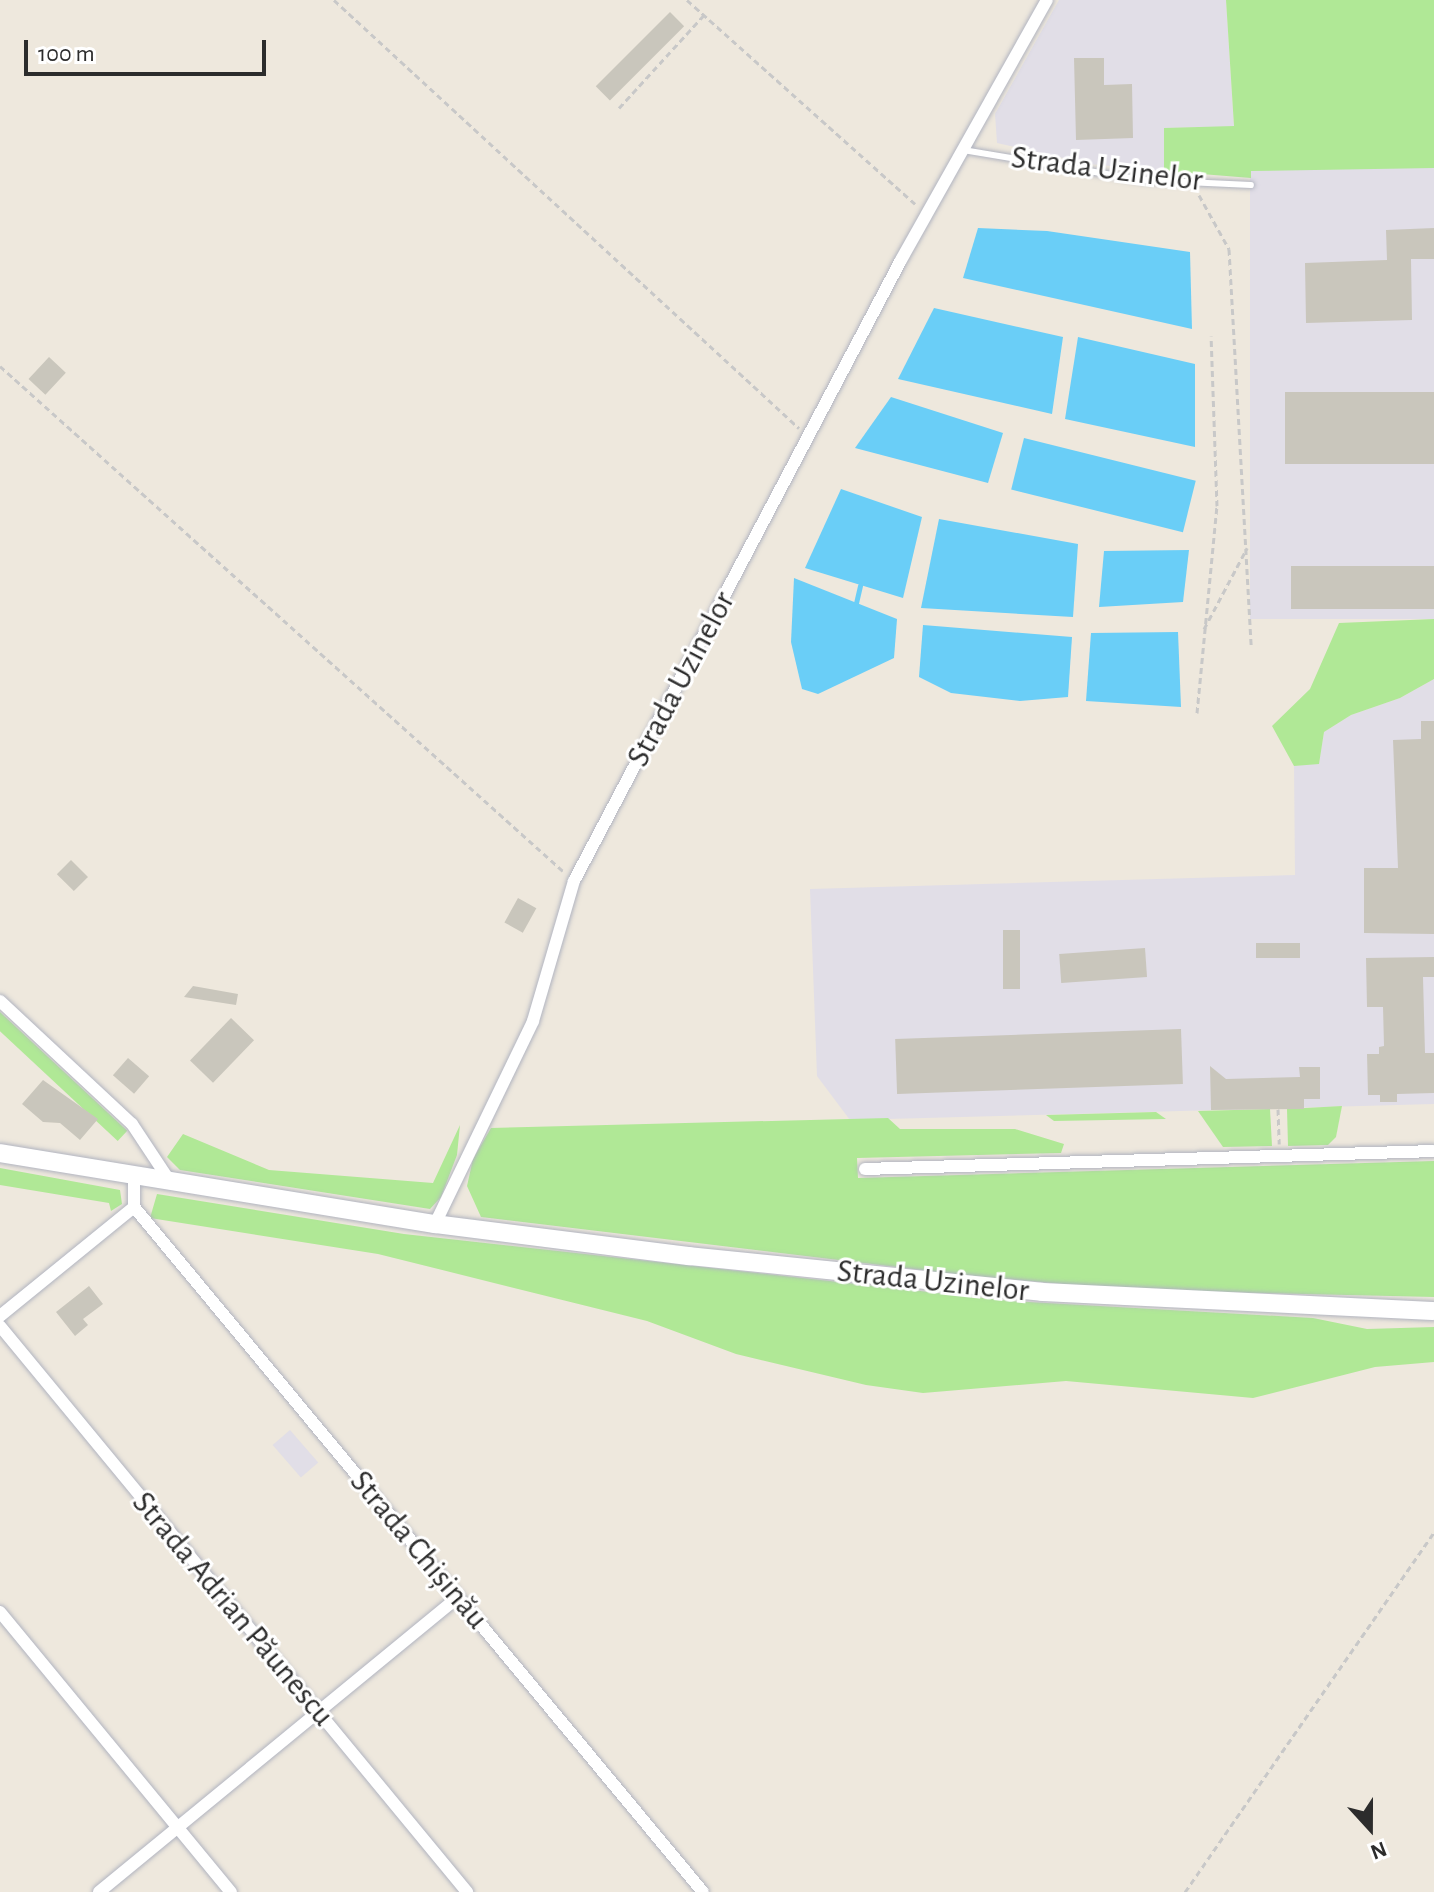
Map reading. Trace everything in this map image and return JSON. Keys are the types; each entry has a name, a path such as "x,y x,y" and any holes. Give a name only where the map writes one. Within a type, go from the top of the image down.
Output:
{"street":[{"name":"Strada Uzinelor","path":"435,1224 533,1021 574,881 927,214 1047,0"},
{"path":"0,1001 132,1124 171,1183"},
{"path":"865,1169 1434,1151"},
{"name":"Strada Uzinelor","path":"0,1153 435,1224 689,1256 1042,1292 1434,1311"},
{"path":"0,1316 134,1207 134,1176"},
{"name":"Strada Chișinău","path":"134,1207 703,1892"},
{"name":"Strada Adrian Păunescu","path":"0,1326 467,1892"},
{"path":"99,1892 458,1597"},
{"path":"0,1612 231,1892"}],"lane":[{"name":"Strada Uzinelor","path":"963,150 1143,180 1251,185"}],"path":[{"path":"334,0 808,436"},
{"path":"687,0 927,214"},
{"path":"619,108 704,15"},
{"path":"1190,182 1217,221 1229,249 1251,645"},
{"path":"1197,713 1202,633 1217,506 1211,336"},
{"path":"0,366 574,881"},
{"path":"1202,633 1247,548"},
{"path":"1278,1109 1279,1156"},
{"path":"1185,1892 1434,1533"}],"shaded area":[{"path":"1059,0 1226,0 1234,127 1164,128 1164,171 1089,164 997,143 995,114"},
{"path":"1250,168 1434,168 1434,619 1250,619"},
{"path":"1434,679 1434,1104 850,1120 817,1076 810,889 1295,875 1294,766 1319,763 1324,732 1351,715 1400,698"},
{"path":"290,1430 318,1462 301,1478 273,1445"}],"green space":[{"path":"1226,0 1434,0 1434,168 1251,171 1251,178 1164,171 1164,128 1234,126"},
{"path":"1434,619 1434,679 1400,698 1351,715 1324,732 1319,764 1294,766 1272,726 1310,689 1339,623"},
{"path":"0,1012 127,1131 118,1141 0,1031"},
{"path":"1342,1106 1336,1137 1328,1145 1288,1146 1287,1109"},
{"path":"1270,1109 1272,1146 1223,1147 1198,1111"},
{"path":"1156,1112 1166,1119 1054,1121 1046,1115"},
{"path":"888,1118 900,1129 1015,1129 1064,1144 1061,1153 857,1158 858,1178 1434,1161 1434,1297 1128,1290 963,1275 481,1217 467,1186 473,1159 491,1128"},
{"path":"460,1125 457,1155 441,1197 430,1209 180,1170 167,1157 183,1134 269,1170 433,1183"},
{"path":"0,1168 120,1190 122,1204 111,1211 109,1203 0,1185"},
{"path":"157,1194 404,1234 1011,1301 1313,1318 1367,1329 1434,1327 1434,1362 1375,1367 1253,1398 1066,1381 923,1393 866,1385 736,1354 647,1321 378,1254 150,1218"}],"water":[{"path":"978,228 1047,231 1190,252 1192,329 963,278"},
{"path":"934,308 1063,337 1052,414 898,379"},
{"path":"1078,337 1195,364 1195,447 1065,419"},
{"path":"891,397 1003,433 988,483 855,448"},
{"path":"1024,438 1196,481 1183,532 1011,489"},
{"path":"841,489 922,517 903,598 805,568"},
{"path":"939,519 1078,544 1073,617 921,608"},
{"path":"1189,550 1183,602 1099,607 1104,551"},
{"path":"794,578 897,619 894,658 818,694 802,689 791,642"},
{"path":"923,625 1072,637 1068,697 1020,701 951,693 919,677"},
{"path":"1178,632 1181,707 1086,701 1091,633"}],"building":[{"path":"670,12 684,26 610,100 596,86"},
{"path":"1074,58 1104,58 1104,85 1132,84 1133,138 1076,140"},
{"path":"1434,228 1434,259 1411,259 1412,320 1306,323 1305,263 1387,260 1386,230"},
{"path":"49,357 66,373 45,395 29,379"},
{"path":"1285,392 1434,392 1434,464 1285,464"},
{"path":"1291,566 1434,566 1434,609 1291,609"},
{"path":"1421,721 1434,721 1434,934 1364,933 1364,868 1398,868 1393,740 1421,739"},
{"path":"71,860 88,877 74,891 57,874"},
{"path":"518,898 536,908 523,933 504,922"},
{"path":"1003,930 1020,930 1020,989 1003,989"},
{"path":"1256,943 1300,943 1300,958 1256,958"},
{"path":"1145,948 1147,977 1061,983 1059,954"},
{"path":"1434,957 1434,977 1423,977 1425,1053 1434,1053 1434,1093 1397,1094 1397,1102 1380,1102 1380,1095 1368,1095 1367,1054 1379,1054 1379,1047 1384,1046 1383,1007 1367,1007 1366,958"},
{"path":"193,986 238,994 236,1005 184,997"},
{"path":"231,1018 254,1040 213,1083 190,1060"},
{"path":"1181,1029 1183,1084 897,1094 895,1039"},
{"path":"128,1058 149,1076 134,1094 113,1075"},
{"path":"1210,1066 1226,1079 1300,1077 1299,1067 1320,1067 1320,1099 1304,1099 1304,1109 1211,1110"},
{"path":"43,1080 98,1119 80,1140 60,1123 43,1122 22,1104"},
{"path":"89,1286 103,1304 83,1319 88,1325 75,1336 56,1312"}],"waterway":[{"path":"856,603 860,585"}]}
